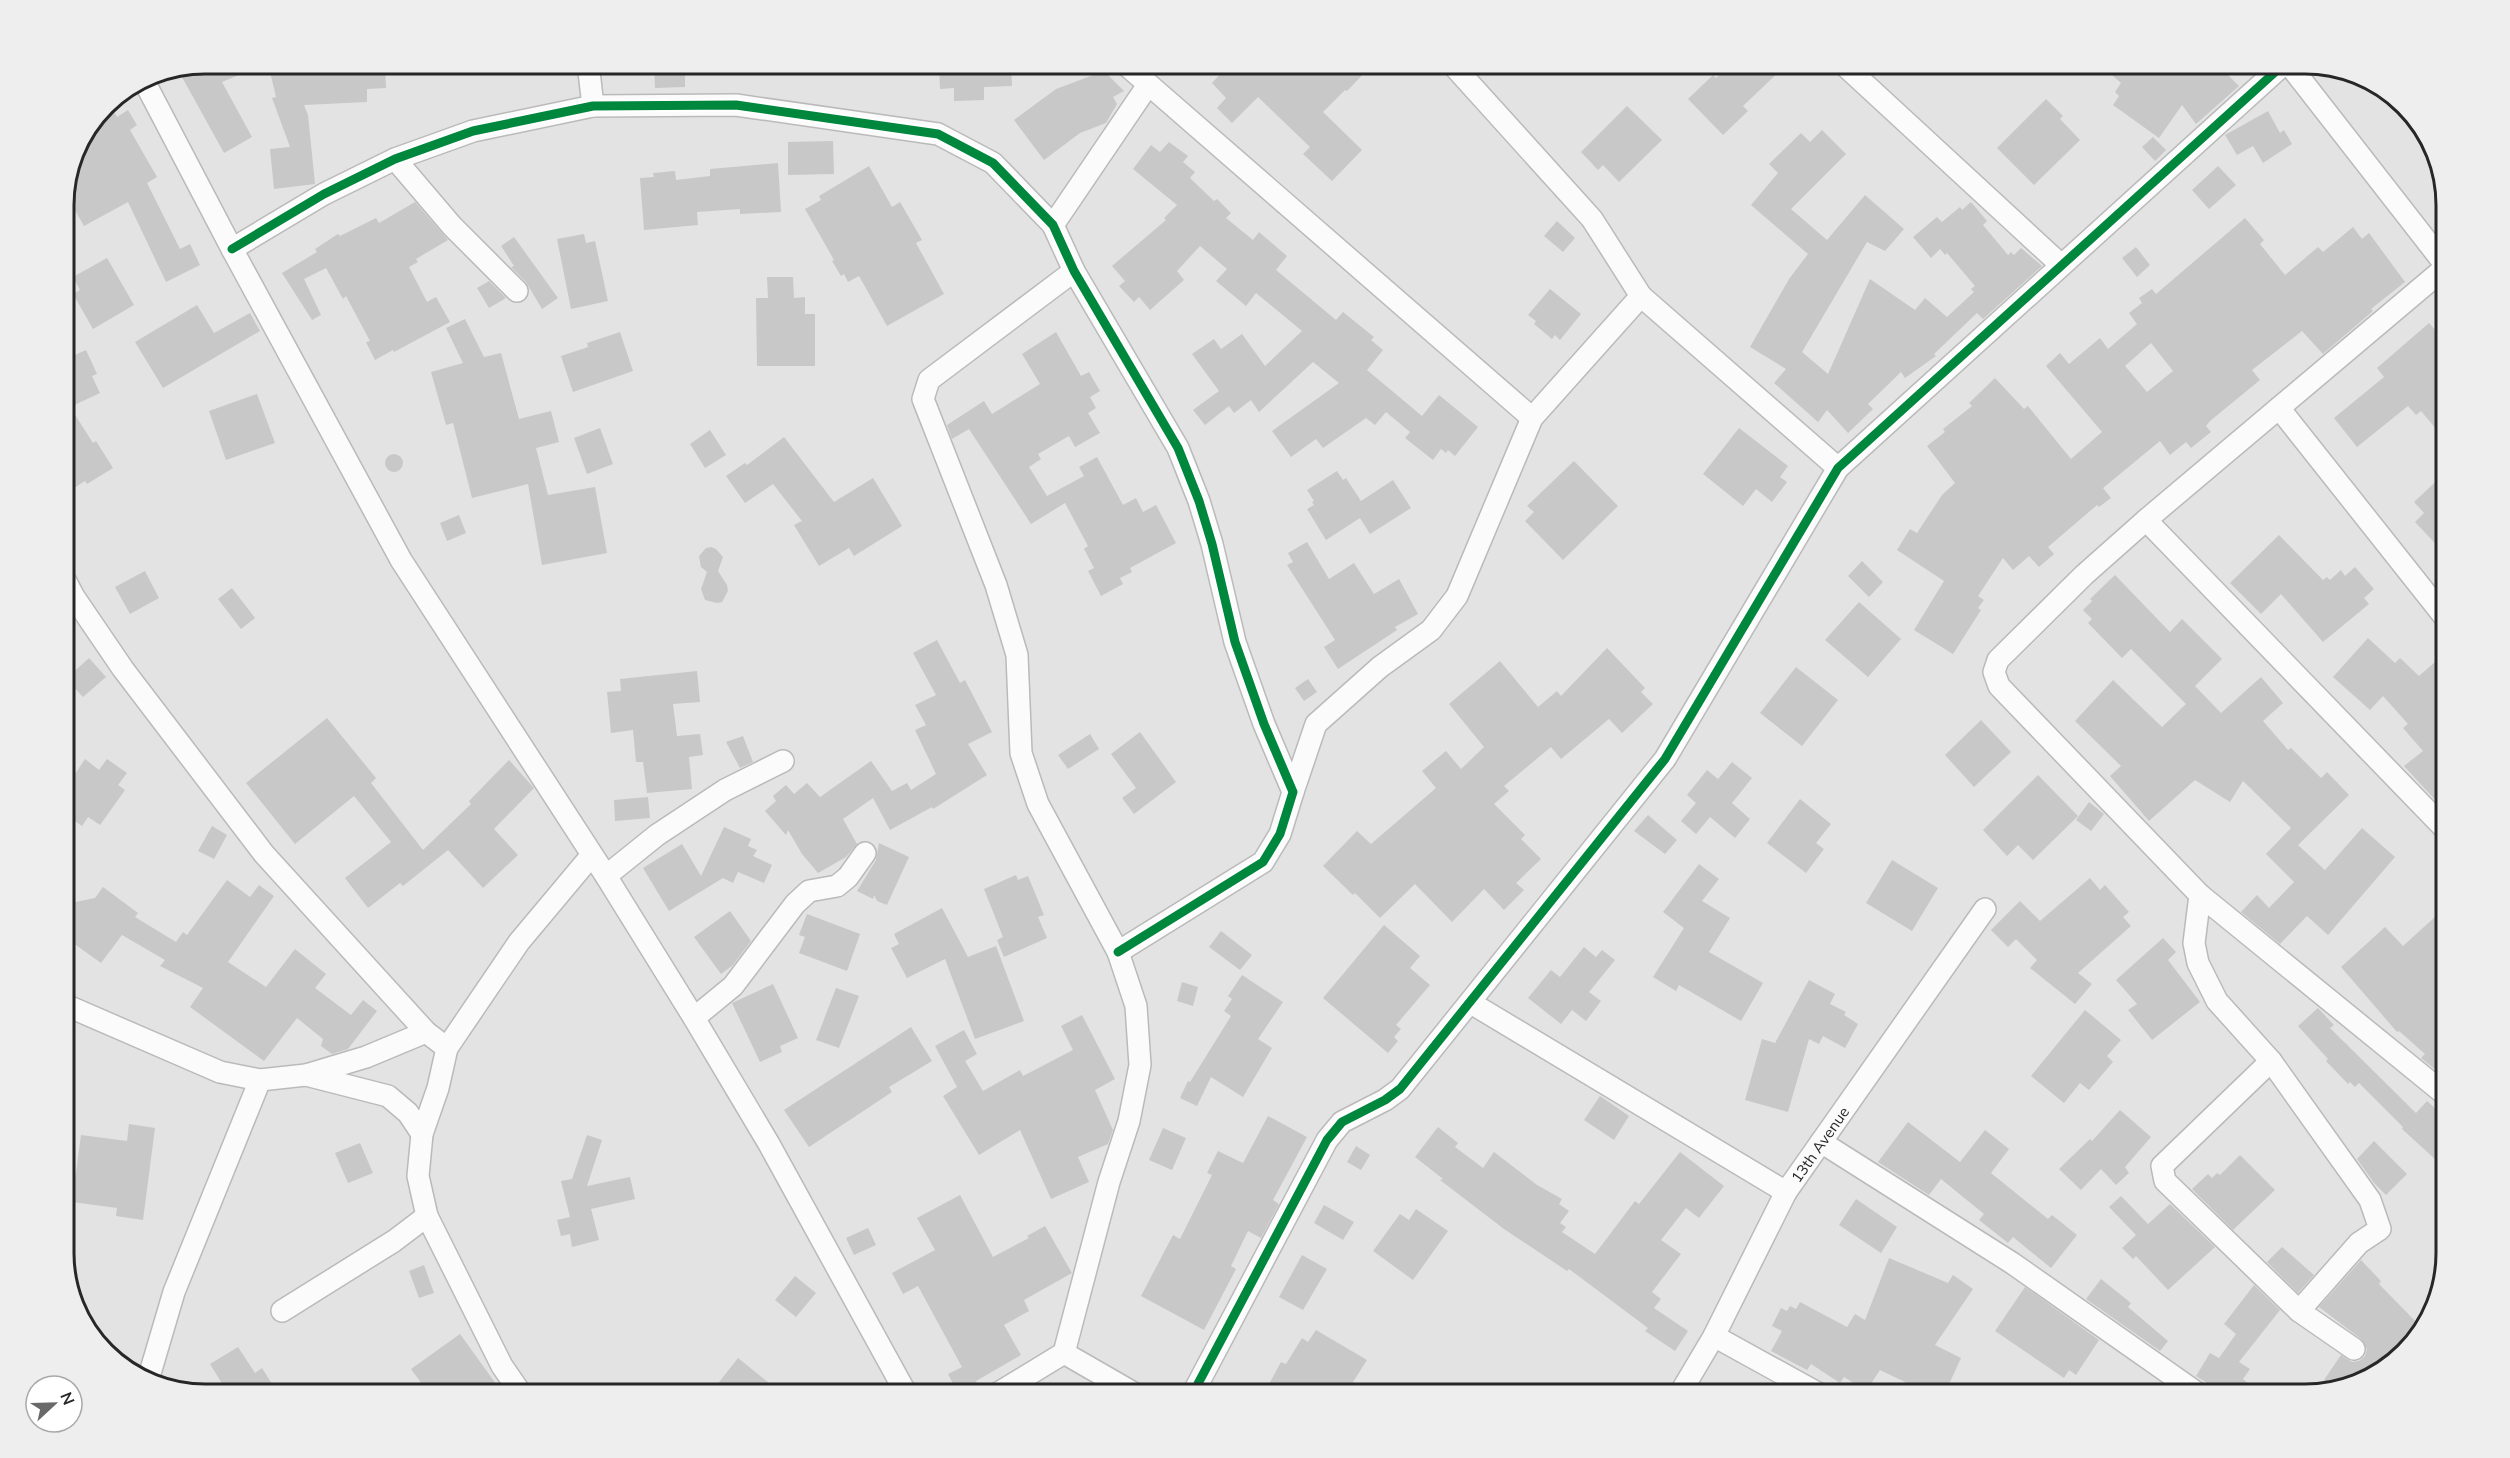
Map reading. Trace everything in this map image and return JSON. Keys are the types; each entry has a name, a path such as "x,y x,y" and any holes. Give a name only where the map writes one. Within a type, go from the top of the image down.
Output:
{"street":[{"path":"589,74 593,106"},
{"path":"1136,74 1532,418"},
{"path":"1461,74 1592,219 1641,296 1838,468"},
{"path":"1854,74 2061,265"},
{"path":"1198,1384 1327,1140 1342,1122 1385,1100 1400,1089 1665,759 1838,468 2274,74"},
{"path":"2295,74 2436,254"},
{"path":"1053,225 1149,85"},
{"path":"147,87 400,560 606,876 694,1018 769,1144 900,1384"},
{"path":"232,249 324,194 395,159 473,131 593,106 736,105 938,134 993,163 1053,225 1074,271 1178,448 1199,501 1212,544 1235,642 1264,724 1293,792"},
{"path":"395,159 452,226 517,291"},
{"path":"1013,1384 1064,1353 1109,1182 1129,1121 1140,1065 1136,1006 1118,952 1038,804 1021,753 1017,655 996,585 923,399 929,380 1074,271"},
{"path":"2436,275 2084,575 1998,660 1994,672 1999,686 2200,895 2436,1087"},
{"path":"1118,952 1263,862 1280,834 1316,724 1380,667 1431,630 1457,596 1532,418 1641,296"},
{"path":"2279,408 2436,606"},
{"path":"2146,520 2436,820"},
{"path":"74,597 123,669 264,854 426,1032 447,1048"},
{"path":"606,876 657,836 725,790 783,761"},
{"path":"694,1018 733,986 795,904 809,891 837,886 848,877 865,853"},
{"path":"514,1384 502,1366 427,1216 418,1176 422,1134 438,1088 447,1048 519,942 591,856"},
{"path":"2200,895 2194,943 2198,963 2217,1001 2271,1061 2370,1200 2380,1229 2359,1243 2300,1311"},
{"name":"13th Avenue","path":"1686,1384 1714,1336 1786,1192 1985,909"},
{"path":"1471,1003 1786,1192"},
{"path":"74,1009 220,1072 260,1080 306,1075 366,1057 426,1032"},
{"path":"2271,1061 2162,1166 2165,1180 2300,1311 2354,1349"},
{"path":"306,1075 388,1096 408,1113 422,1134"},
{"path":"150,1373 174,1292 260,1080"},
{"path":"1821,1142 2012,1263 2184,1384"},
{"path":"282,1311 394,1241 427,1216"},
{"path":"1714,1336 1801,1384"},
{"path":"1064,1353 1118,1384"}],"building":[{"path":"241,74 222,82 252,137 224,153 181,76"},
{"path":"271,74 385,74 386,88 367,89 367,102 304,105 308,115 315,184 274,189 270,149 290,147 272,98 276,97"},
{"path":"654,74 685,74 685,87 655,88"},
{"path":"939,74 1011,74 1012,86 984,87 984,100 954,101 954,88 940,89"},
{"path":"1096,74 1107,74 1124,91 1113,97 1117,104 1106,123 1080,133 1044,160 1014,120 1056,89"},
{"path":"1220,74 1363,74 1323,112 1362,150 1332,181 1303,154 1310,147 1258,97 1232,123 1217,108 1226,98 1212,83"},
{"path":"1720,74 1776,74 1743,106 1748,111 1723,135 1688,99 1713,75 1716,78"},
{"path":"2111,74 2227,74 2239,86 2196,124 2182,105 2159,138 2113,105 2119,96 2115,92 2121,83"},
{"path":"2046,99 2063,116 2060,119 2080,140 2034,185 1997,148"},
{"path":"1627,106 1662,140 1619,182 1603,165 1598,170 1581,152"},
{"path":"128,110 137,125 130,130 157,177 147,183 180,249 190,244 200,265 166,282 128,202 84,226 74,208 75,187 83,154 91,139 113,111 117,117"},
{"path":"2268,111 2280,133 2284,130 2292,144 2263,163 2253,146 2237,155 2225,135"},
{"path":"1822,130 1846,154 1791,209 1827,240 1865,195 1904,229 1885,251 1867,242 1802,352 1828,374 1870,279 1915,310 1925,298 1947,317 1974,292 1971,289 1975,286 1947,253 1945,255 1940,249 1931,258 1913,237 1937,217 1942,222 1960,207 1962,210 1971,202 1987,221 1983,225 2008,255 2011,252 2014,255 2021,248 2042,266 1983,319 1977,313 1934,354 1936,356 1905,378 1901,372 1868,404 1873,409 1848,433 1827,410 1818,422 1774,383 1786,369 1750,347 1789,279 1808,254 1751,205 1778,173 1769,164 1801,133 1810,142"},
{"path":"2153,137 2166,150 2155,161 2142,147"},
{"path":"833,141 834,174 788,175 788,142"},
{"path":"1169,142 1188,156 1183,162 1195,172 1190,178 1214,201 1217,199 1231,213 1226,218 1253,240 1259,232 1287,256 1276,270 1336,320 1343,312 1374,337 1371,340 1383,350 1367,370 1422,416 1439,395 1478,427 1455,456 1448,450 1446,453 1441,449 1433,460 1405,438 1410,432 1386,412 1375,425 1366,418 1323,448 1316,439 1291,457 1272,431 1339,383 1313,362 1259,412 1251,400 1234,413 1229,406 1205,425 1193,410 1219,391 1192,354 1214,339 1221,349 1242,334 1265,366 1302,331 1256,293 1246,306 1216,281 1227,269 1200,246 1177,271 1184,280 1150,310 1139,297 1134,302 1119,286 1125,281 1112,266 1166,220 1164,218 1177,205 1133,169 1151,145 1160,152"},
{"path":"778,163 781,212 740,214 740,209 697,212 698,225 644,230 640,178 654,177 653,173 675,171 676,180 710,176 710,169"},
{"path":"869,166 892,207 900,202 922,240 916,243 944,294 887,326 859,276 848,282 844,274 841,276 805,209 821,200 819,196"},
{"path":"2218,166 2236,185 2209,209 2192,190"},
{"path":"415,202 448,240 416,259 418,262 409,267 427,302 436,297 450,322 375,360 366,342 370,341 346,296 343,299 326,268 304,279 321,315 312,320 282,273 317,252 315,249 338,234 340,236 376,218 379,223"},
{"path":"2245,218 2264,240 2260,244 2285,275 2318,247 2323,252 2353,227 2362,239 2369,233 2405,282 2371,309 2373,311 2323,354 2302,331 2252,370 2260,380 2210,421 2206,426 2211,432 2191,448 2186,442 2170,455 2160,441 2103,488 2111,498 2099,507 2097,505 2048,547 2054,554 2039,567 2029,556 2013,570 2003,558 1978,596 1984,600 1978,608 1981,610 1953,654 1914,630 1944,581 1897,550 1910,529 1917,533 1942,495 1955,483 1927,446 1945,432 1943,429 1972,406 1969,403 1995,378 2024,409 2028,406 2071,459 2102,432 2046,366 2060,353 2069,364 2100,338 2108,349 2137,324 2129,313 2142,303 2139,298 2152,289 2156,294","holes":["2151,343 2173,371 2147,392 2125,366"]},
{"path":"1557,221 1575,238 1563,252 1544,236"},
{"path":"584,234 586,243 595,241 608,301 571,309 557,239"},
{"path":"514,237 558,298 542,309 526,282 511,267 514,266 501,246"},
{"path":"2136,247 2150,265 2137,277 2122,258"},
{"path":"107,258 134,305 93,329 74,296 80,290 74,276"},
{"path":"767,277 793,277 794,298 805,297 805,314 815,314 815,366 757,366 756,298 768,298"},
{"path":"489,281 506,298 489,308 477,288"},
{"path":"1550,289 1581,314 1560,340 1555,335 1552,339 1534,324 1536,321 1528,315"},
{"path":"197,305 214,333 250,313 260,331 163,388 135,342"},
{"path":"465,319 484,357 501,353 519,419 551,411 559,442 536,448 548,495 595,487 607,553 542,565 528,484 472,498 453,423 446,425 431,372 463,363 446,328"},
{"path":"2429,323 2436,331 2436,429 2421,411 2416,415 2408,406 2357,447 2334,418 2384,377 2377,368"},
{"path":"620,332 633,371 573,392 561,356 588,347 587,343"},
{"path":"1056,332 1081,376 1089,372 1100,391 1090,397 1096,408 1088,413 1100,433 1075,447 1069,436 1038,454 1041,459 1029,467 1047,496 1084,476 1079,467 1097,457 1123,505 1136,498 1143,512 1156,505 1176,543 1130,568 1132,572 1120,578 1123,584 1101,596 1088,571 1094,568 1084,549 1088,546 1065,503 1031,524 969,429 952,439 947,425 984,401 992,414 1040,384 1022,354"},
{"path":"86,350 97,374 92,376 100,393 74,405 74,355"},
{"path":"257,394 275,443 226,460 209,411"},
{"path":"74,413 93,443 96,441 113,468 87,484 85,481 74,488"},
{"path":"600,428 613,464 587,474 574,438"},
{"path":"1739,428 1788,466 1780,477 1787,482 1772,502 1756,489 1743,506 1703,474"},
{"path":"710,430 726,455 705,468 690,444"},
{"path":"784,437 834,502 873,478 902,526 854,556 849,548 819,566 794,525 802,521 773,484 745,503 726,476 745,463 747,465"},
{"path":"394,454 400,457 403,463 400,469 394,472 388,469 385,463 388,457"},
{"path":"1574,461 1618,506 1563,560 1525,521 1534,512 1527,506"},
{"path":"1337,471 1343,480 1346,478 1361,501 1393,480 1411,508 1370,534 1360,518 1326,540 1307,509 1314,505 1312,502 1314,501 1307,490"},
{"path":"2436,481 2436,544 2415,522 2424,513 2414,502"},
{"path":"459,515 466,533 447,541 440,523"},
{"path":"2279,535 2323,580 2327,577 2330,580 2341,570 2345,576 2355,567 2374,589 2364,598 2369,604 2323,642 2281,594 2261,614 2230,583"},
{"path":"1307,542 1329,579 1354,563 1374,594 1399,579 1418,614 1395,627 1397,630 1338,669 1324,647 1335,640 1287,565 1293,562 1288,553"},
{"path":"711,547 723,557 718,571 728,591 722,602 717,603 705,600 701,589 707,572 701,567 699,556 706,548"},
{"path":"1862,561 1883,582 1869,597 1848,576"},
{"path":"145,571 159,598 130,614 115,587"},
{"path":"2115,575 2170,632 2182,619 2222,659 2195,686 2221,713 2261,677 2283,703 2263,721 2288,750 2291,748 2321,778 2327,772 2349,795 2298,845 2325,870 2362,828 2395,857 2328,935 2307,916 2280,944 2241,912 2257,895 2269,908 2294,882 2266,854 2291,828 2243,781 2230,802 2195,780 2149,821 2110,776 2121,766 2075,721 2113,680 2162,727 2186,704 2131,649 2122,658 2088,623 2092,619 2083,610 2092,601 2090,599"},
{"path":"232,588 255,618 241,629 218,599"},
{"path":"1859,602 1901,639 1868,677 1825,640"},
{"path":"2368,638 2395,663 2400,658 2419,676 2436,663 2436,801 2404,766 2423,751 2403,728 2408,724 2383,696 2370,710 2333,677"},
{"path":"937,640 960,683 965,680 992,732 968,744 987,775 933,809 932,807 890,830 873,798 843,819 857,844 846,857 818,873 802,854 788,830 786,835 765,811 776,801 773,796 786,785 794,794 807,783 820,797 871,761 892,791 907,783 911,790 936,774 915,730 926,725 915,705 936,695 913,653"},
{"path":"1607,648 1645,688 1641,692 1653,704 1622,733 1609,719 1561,759 1551,747 1504,786 1509,791 1494,804 1525,835 1521,839 1541,859 1516,883 1524,890 1504,910 1484,889 1452,922 1415,884 1380,918 1323,866 1357,831 1371,844 1436,788 1422,771 1446,751 1461,769 1484,747 1449,704 1500,661 1538,707 1557,691 1561,696"},
{"path":"89,658 106,677 83,697 74,687 74,672"},
{"path":"1796,667 1838,700 1802,746 1760,713"},
{"path":"697,671 700,702 673,704 677,736 700,734 703,755 689,757 692,789 647,793 643,762 636,762 633,730 611,733 607,692 621,691 620,679"},
{"path":"1308,679 1317,692 1304,701 1295,688"},
{"path":"327,718 376,778 371,783 423,850 471,804 469,801 509,760 534,788 494,829 518,855 483,888 448,850 403,886 400,883 368,908 345,878 391,842 354,796 295,844 246,783"},
{"path":"1981,720 2011,752 1974,787 1945,755"},
{"path":"1140,732 1176,782 1134,814 1122,798 1136,788 1111,754"},
{"path":"1090,734 1099,749 1068,769 1058,755"},
{"path":"743,736 753,762 740,768 726,742"},
{"path":"85,759 99,770 107,759 127,773 118,785 125,790 100,825 88,817 82,826 74,821 74,776"},
{"path":"1732,762 1752,778 1732,803 1750,819 1735,838 1710,817 1696,834 1681,821 1696,803 1687,795 1707,770 1718,779"},
{"path":"2038,775 2078,816 2033,860 2018,845 2007,856 1983,830"},
{"path":"648,797 650,818 615,821 614,800"},
{"path":"1800,799 1831,824 1816,843 1824,849 1806,873 1767,843"},
{"path":"2089,802 2104,814 2091,831 2076,820"},
{"path":"1648,815 1677,840 1665,854 1634,831"},
{"path":"212,826 227,835 214,859 198,851"},
{"path":"724,827 751,839 748,846 757,850 753,856 772,865 764,883 738,872 733,883 723,878 669,911 643,868 682,844 701,876"},
{"path":"879,843 909,857 887,905 877,901 874,895 873,899 857,891 876,860"},
{"path":"1892,860 1938,888 1912,931 1866,903"},
{"path":"1699,864 1719,879 1702,901 1730,918 1709,952 1763,983 1741,1021 1679,985 1676,991 1653,977 1684,928 1663,912"},
{"path":"1016,875 1018,880 1028,876 1044,915 1038,917 1047,938 1004,957 997,940 1003,937 984,889"},
{"path":"2090,878 2100,890 2105,885 2129,912 2123,917 2131,926 2078,973 2092,984 2075,1004 2030,968 2037,960 2016,939 2008,947 1991,930 2020,901 2040,921"},
{"path":"227,880 250,897 259,885 274,896 228,962 266,987 295,949 326,974 315,988 351,1015 363,1000 377,1011 348,1049 332,1054 321,1046 323,1039 297,1018 264,1061 190,1007 203,988 160,966 165,960 122,935 101,963 74,944 74,902 95,898 103,887 138,913 135,917 176,942 183,932 187,935"},
{"path":"942,908 968,957 996,946 1024,1021 975,1039 945,959 907,978 891,948 899,944 894,934"},
{"path":"730,911 751,941 733,965 721,974 694,937"},
{"path":"807,914 860,934 847,971 799,953 805,937 799,935"},
{"path":"2436,916 2436,1070 2421,1058 2425,1054 2399,1031 2397,1032 2341,967 2385,927 2403,946"},
{"path":"1384,925 1420,956 1410,968 1430,985 1396,1025 1401,1029 1394,1037 1398,1041 1388,1053 1323,998"},
{"path":"1221,931 1252,955 1240,970 1209,947"},
{"path":"2163,938 2176,952 2168,960 2200,1002 2152,1040 2128,1010 2137,1004 2116,980"},
{"path":"1584,947 1596,957 1602,950 1615,960 1589,992 1601,1001 1586,1021 1572,1010 1561,1024 1528,998 1551,970 1560,977"},
{"path":"1242,975 1283,1002 1258,1039 1272,1048 1243,1097 1211,1077 1197,1106 1180,1098 1188,1081 1190,1082 1231,1016 1224,1011 1232,999 1228,996"},
{"path":"1809,980 1835,994 1830,1004 1846,1012 1844,1015 1858,1024 1845,1048 1823,1036 1819,1044 1809,1039 1788,1112 1745,1100 1762,1039 1775,1043"},
{"path":"1182,982 1198,987 1193,1006 1177,1001"},
{"path":"773,984 798,1038 780,1046 782,1052 760,1062 732,1003"},
{"path":"836,988 859,996 839,1048 816,1040"},
{"path":"2318,1008 2334,1025 2330,1028 2416,1113 2427,1101 2436,1109 2436,1160 2402,1129 2403,1127 2359,1083 2355,1087 2350,1082 2348,1084 2298,1026"},
{"path":"2085,1010 2121,1040 2107,1056 2113,1062 2089,1090 2080,1083 2064,1103 2031,1076"},
{"path":"1082,1015 1115,1079 1095,1090 1113,1130 1108,1144 1078,1157 1089,1182 1051,1199 1020,1130 979,1155 943,1096 957,1087 935,1046 964,1030 977,1054 965,1061 983,1091 1020,1070 1023,1076 1073,1050 1061,1026"},
{"path":"911,1027 932,1061 889,1087 892,1092 809,1147 784,1110"},
{"path":"1600,1096 1629,1116 1614,1140 1584,1120"},
{"path":"2120,1110 2151,1137 2125,1167 2129,1173 2116,1185 2101,1169 2081,1190 2059,1169 2090,1139 2092,1141"},
{"path":"1268,1116 1307,1137 1273,1200 1279,1204 1261,1238 1248,1231 1231,1266 1236,1269 1204,1330 1141,1296 1173,1235 1180,1239 1212,1175 1207,1173 1218,1151 1243,1163"},
{"path":"1908,1122 1960,1162 1985,1130 2009,1149 1991,1173 2048,1219 2052,1215 2077,1235 2051,1268 2013,1237 2008,1243 1979,1220 1984,1214 1941,1179 1929,1195 1878,1162"},
{"path":"129,1124 155,1128 143,1220 116,1216 117,1208 74,1202 81,1135 127,1141"},
{"path":"1438,1127 1458,1143 1455,1147 1483,1168 1494,1152 1537,1185 1562,1199 1559,1204 1569,1211 1560,1223 1566,1227 1562,1232 1595,1254 1635,1201 1639,1204 1680,1152 1724,1186 1699,1218 1686,1208 1661,1240 1681,1254 1652,1292 1661,1299 1654,1308 1688,1331 1675,1351 1645,1331 1648,1328 1569,1269 1567,1271 1504,1229 1440,1180 1443,1179 1415,1157"},
{"path":"1163,1128 1186,1138 1172,1170 1149,1160"},
{"path":"587,1135 602,1140 587,1186 630,1177 635,1199 591,1209 599,1240 572,1247 570,1234 561,1236 557,1220 570,1217 561,1181 572,1179"},
{"path":"2374,1141 2407,1174 2386,1195 2374,1183 2357,1159"},
{"path":"360,1143 373,1173 348,1183 335,1153"},
{"path":"1356,1146 1370,1155 1361,1170 1347,1162"},
{"path":"2240,1155 2275,1190 2233,1230 2192,1189 2208,1174 2212,1178 2217,1173 2220,1175"},
{"path":"960,1195 993,1257 1029,1238 1027,1236 1045,1226 1072,1273 1024,1300 1029,1311 1004,1325 1021,1355 976,1381 978,1384 953,1384 948,1374 962,1367 918,1286 903,1294 892,1273 935,1250 917,1218"},
{"path":"2121,1196 2148,1224 2170,1204 2215,1247 2168,1290 2136,1256 2133,1259 2122,1248 2136,1235 2109,1207"},
{"path":"1856,1199 1897,1227 1881,1253 1839,1225"},
{"path":"1324,1205 1354,1222 1343,1240 1314,1223"},
{"path":"1416,1209 1448,1231 1413,1280 1373,1251 1400,1214 1409,1220"},
{"path":"868,1228 876,1245 854,1255 846,1238"},
{"path":"2282,1247 2314,1275 2298,1293 2267,1262"},
{"path":"1302,1255 1327,1269 1303,1310 1279,1297"},
{"path":"1889,1258 1948,1283 1953,1275 1973,1289 1935,1345 1961,1358 1949,1384 1909,1384 1880,1370 1871,1384 1855,1384 1844,1377 1840,1383 1811,1364 1807,1370 1771,1351 1782,1331 1772,1326 1781,1308 1787,1311 1790,1306 1796,1309 1800,1302 1847,1327 1855,1314 1865,1320"},
{"path":"2361,1260 2381,1281 2379,1284 2417,1322 2398,1346 2371,1367 2356,1375 2327,1382 2324,1380 2341,1355 2352,1362 2359,1361 2365,1356 2367,1349 2361,1339 2319,1307"},
{"path":"424,1265 434,1293 419,1298 409,1271"},
{"path":"795,1276 816,1293 796,1317 775,1300"},
{"path":"2101,1279 2131,1303 2128,1307 2168,1341 2160,1351 2086,1299"},
{"path":"2254,1285 2280,1310 2239,1362 2250,1369 2243,1379 2249,1384 2209,1384 2196,1376 2210,1353 2219,1358 2236,1334 2224,1324"},
{"path":"2025,1287 2099,1340 2076,1375 2069,1370 2064,1378 1995,1331"},
{"path":"1316,1330 1367,1360 1353,1382 1357,1384 1269,1384 1281,1362 1286,1364 1302,1338 1308,1342"},
{"path":"460,1334 496,1384 422,1384 411,1369"},
{"path":"238,1347 255,1373 262,1368 272,1384 222,1384 210,1364"},
{"path":"738,1358 770,1384 718,1384"}],"cycle path":[{"path":"1198,1384 1327,1140 1342,1122 1385,1100 1400,1089 1665,759 1838,468 2273,74"},
{"path":"232,249 324,194 395,159 473,131 593,106 736,105 938,134 993,163 1053,225 1074,271 1178,448 1199,501 1212,544 1235,642 1264,724 1293,792 1280,834 1263,862 1118,952"}]}
